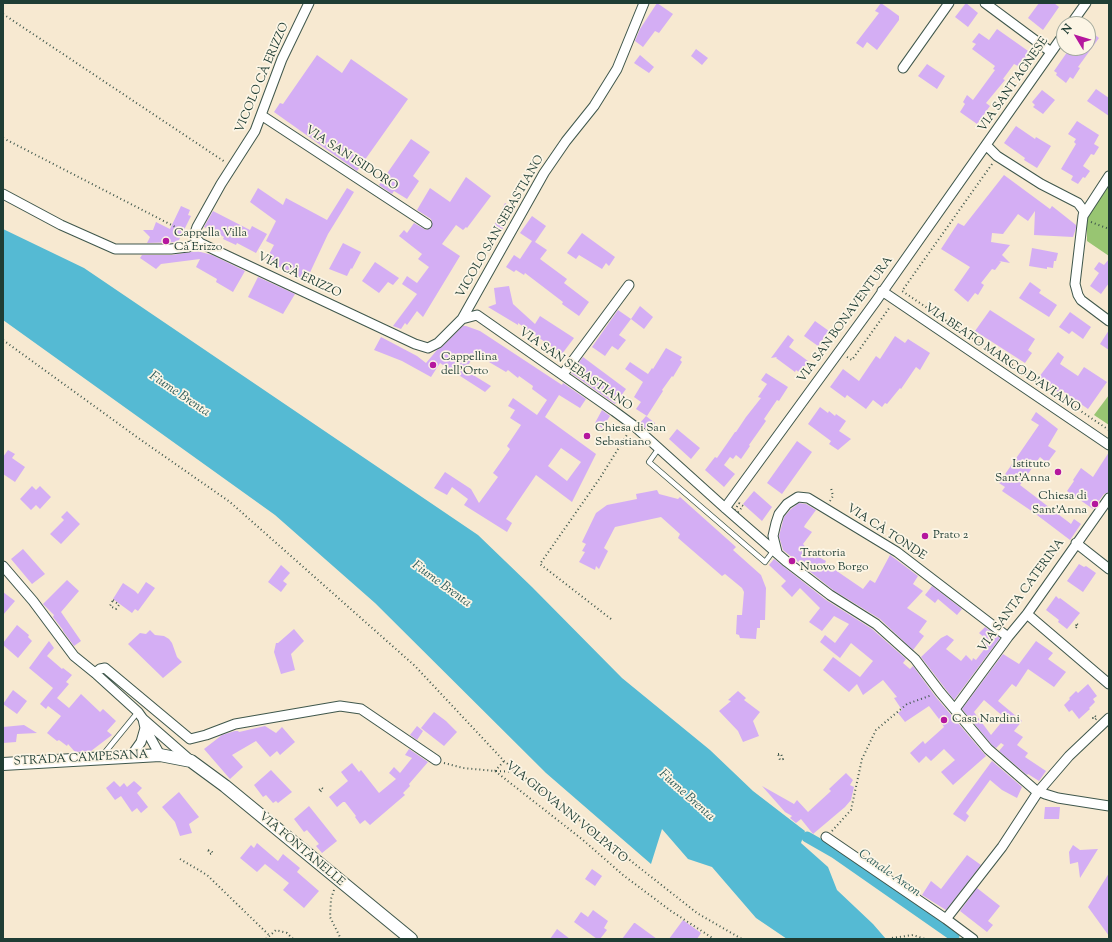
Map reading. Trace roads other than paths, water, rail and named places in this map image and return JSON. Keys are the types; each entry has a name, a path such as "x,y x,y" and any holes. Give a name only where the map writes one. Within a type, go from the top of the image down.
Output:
{"street":[{"name":"VICOLO CÀ ERIZZO","path":"196,240 197,227 255,131 282,59 309,3"},
{"name":"VICOLO SAN SEBASTIANO","path":"462,318 544,173 566,141 594,106 617,69 644,3"},
{"path":"903,68 949,3"},
{"path":"985,3 1051,52"},
{"path":"1077,16 1086,3"},
{"name":"VIA SANT'AGNESE","path":"1056,45 986,145 997,156 1041,184 1078,203 1084,211 1083,216"},
{"name":"VIA SAN ISIDORO","path":"261,115 428,224"},
{"name":"VIA SAN BONAVENTURA","path":"725,508 839,352 986,145"},
{"path":"1109,176 1083,216 1075,284 1076,291 1081,300 1109,321"},
{"path":"3,194 60,225 115,249 171,249 188,247 196,240"},
{"name":"VIA CÀ ERIZZO","path":"196,240 428,348 438,343 462,318"},
{"path":"562,374 629,285"},
{"name":"VIA BEATO MARCO D'AVIANO","path":"882,291 1109,445"},
{"name":"VIA SAN SEBASTIANO","path":"462,318 477,315 633,425 725,508 809,580 886,632 915,659 940,692 988,749 1038,792"},
{"name":"VIA CÀ TONDE","path":"775,551 773,536 779,514 787,504 798,497 808,498 897,552 1008,637"},
{"name":"VIA SANTA CATERINA","path":"955,709 1008,637 1027,614 1109,498"},
{"path":"1076,543 1109,569"},
{"name":"VIA FONTANELLE","path":"3,566 34,601 74,656 95,673 191,761 225,786 337,880 411,939"},
{"path":"1027,614 1109,684"},
{"path":"95,673 100,669 105,668 190,739 197,738 235,724 340,706 361,709 436,760"},
{"path":"140,715 145,728 164,756 170,750 169,742"},
{"path":"946,919 1002,847 1038,792 1069,756 1109,718"},
{"path":"131,756 141,742 145,728"},
{"name":"STRADA CAMPESANA","path":"3,764 131,756 164,756"},
{"name":"VIA FONTANELLE","path":"164,756 191,761"},
{"path":"1038,792 1058,798 1109,806"},
{"path":"826,837 973,939"}],"lane":[{"path":"658,448 648,462 765,562 775,551"},
{"path":"100,758 140,715"}],"water":[{"name":"Fiume Brenta","path":"3,229 84,268 478,535 622,678 710,750 753,791 805,831 801,843 828,867 837,890 873,924 886,939 787,939 756,918 712,867 688,859 662,829 651,864 546,773 375,603 275,515 3,320"}],"waterway":[{"name":"Canale Arcon","path":"807,837 835,853 954,936"}],"place":[{"name":"Cappella Villa Cà Erizzo","path":"166,241"},
{"name":"Cappellina dell'Orto","path":"433,365"},
{"name":"Chiesa di San Sebastiano","path":"587,436"},
{"name":"Istituto Sant'Anna","path":"1058,472"},
{"name":"Chiesa di Sant'Anna","path":"1095,504"},
{"name":"Prato 2","path":"925,536"},
{"name":"Trattoria Nuovo Borgo","path":"792,561"},
{"name":"Casa Nardini","path":"944,720"}]}
